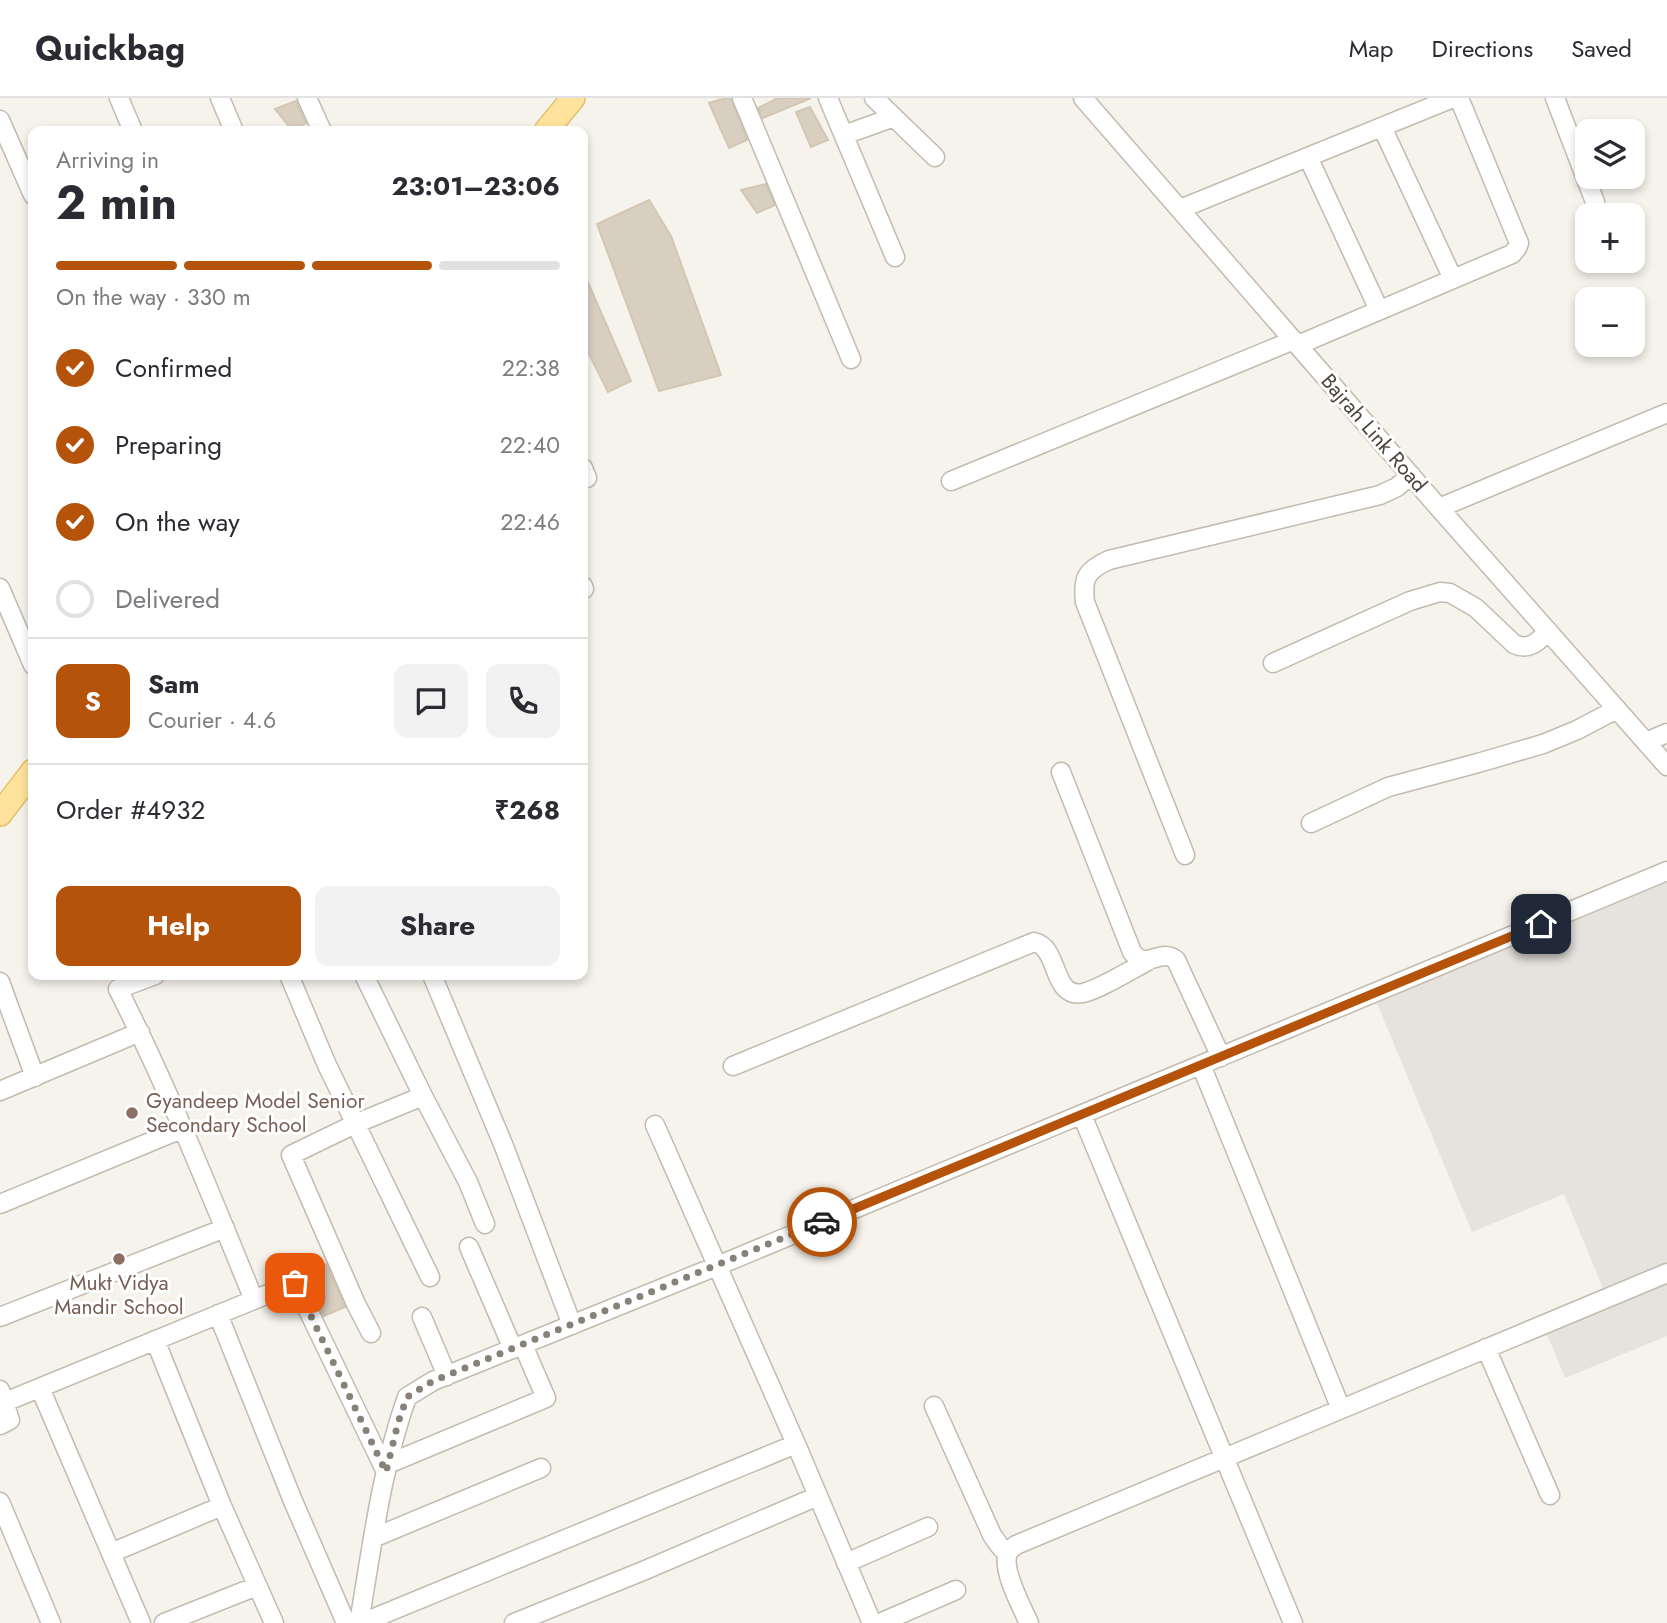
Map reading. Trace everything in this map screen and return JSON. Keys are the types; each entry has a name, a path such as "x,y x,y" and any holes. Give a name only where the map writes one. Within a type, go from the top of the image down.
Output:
{"main road":[{"path":"550,126 567,101"},
{"path":"2,807 28,777"}],"street":[{"path":"119,98 131,126"},
{"path":"220,98 232,126"},
{"path":"307,98 320,126"},
{"path":"742,98 851,359"},
{"path":"828,98 895,257"},
{"path":"874,98 935,157"},
{"name":"Bajrah Link Road","path":"1083,98 1667,766"},
{"path":"1180,209 1453,98"},
{"path":"951,481 1512,254 1519,243 1459,98"},
{"path":"1555,98 1595,202"},
{"path":"844,135 894,117"},
{"path":"0,120 28,184"},
{"path":"1382,127 1453,279"},
{"path":"1308,157 1379,310"},
{"path":"1439,508 1667,413"},
{"path":"1185,855 1085,602 1083,587 1087,574 1095,566 1110,560 1380,495 1397,487 1410,475"},
{"path":"0,588 28,653"},
{"path":"1273,663 1410,601 1440,592 1450,593 1476,608 1521,648 1527,648 1548,631"},
{"path":"1311,823 1388,787 1543,744 1617,709"},
{"path":"1646,742 1667,733"},
{"path":"1060,772 1129,945 1136,958 1147,961"},
{"path":"360,1623 373,1538 398,1423 407,1397 433,1381 717,1266 1667,871"},
{"path":"733,1066 1039,942 1048,952 1063,985 1072,994 1088,992 1147,961 1171,956 1176,960 1221,1057"},
{"path":"142,980 118,989 184,1128 254,1300"},
{"path":"291,980 327,1065 430,1277"},
{"path":"366,980 468,1182 485,1224"},
{"path":"434,980 503,1144 572,1325"},
{"path":"0,982 35,1077"},
{"path":"0,1091 140,1032"},
{"path":"1201,1065 1341,1409"},
{"path":"371,1333 291,1155 355,1124 423,1096"},
{"path":"1082,1115 1293,1623"},
{"path":"655,1125 872,1623"},
{"path":"0,1204 184,1128"},
{"path":"0,1317 225,1228"},
{"path":"387,1468 546,1398 470,1247"},
{"path":"1030,1623 1006,1570 1007,1554 1016,1545 1667,1273"},
{"path":"0,1425 10,1420 2,1396 40,1388 295,1283 387,1468"},
{"path":"218,1314 293,1501 346,1623"},
{"path":"422,1317 447,1376"},
{"path":"155,1340 222,1506 274,1623"},
{"path":"1486,1348 1550,1495"},
{"path":"40,1388 141,1623"},
{"path":"933,1406 992,1535 1007,1554"},
{"path":"360,1623 796,1444"},
{"path":"373,1538 541,1468"},
{"path":"514,1623 818,1496"},
{"path":"0,1502 51,1623"},
{"path":"111,1553 222,1506"},
{"path":"846,1563 928,1527"},
{"path":"164,1623 257,1586"},
{"path":"880,1623 956,1590"}],"shaded area":[{"path":"1667,875 1667,1336 1565,1378 1539,1315 1603,1288 1564,1194 1472,1232 1374,996"}],"building":[{"path":"731,98 747,140 729,148 709,103"},
{"path":"778,98 811,98 763,118 758,108"},
{"path":"296,101 306,123 289,126 275,109"},
{"path":"810,107 828,140 811,147 796,112"},
{"path":"766,184 775,205 757,213 741,190"},
{"path":"649,200 671,236 721,375 659,391 597,224"},
{"path":"588,282 631,381 608,392 588,352"},
{"path":"326,1264 345,1307 324,1316 303,1275"}],"way so far":[{"path":"295,1283 386,1472 407,1397 433,1381 822,1222"}],"place":[{"name":"Gyandeep Model Senior Secondary School","path":"132,1113"},
{"name":"Mukt Vidya Mandir School","path":"119,1259"}],"route":[{"path":"822,1222 1541,924"}]}
